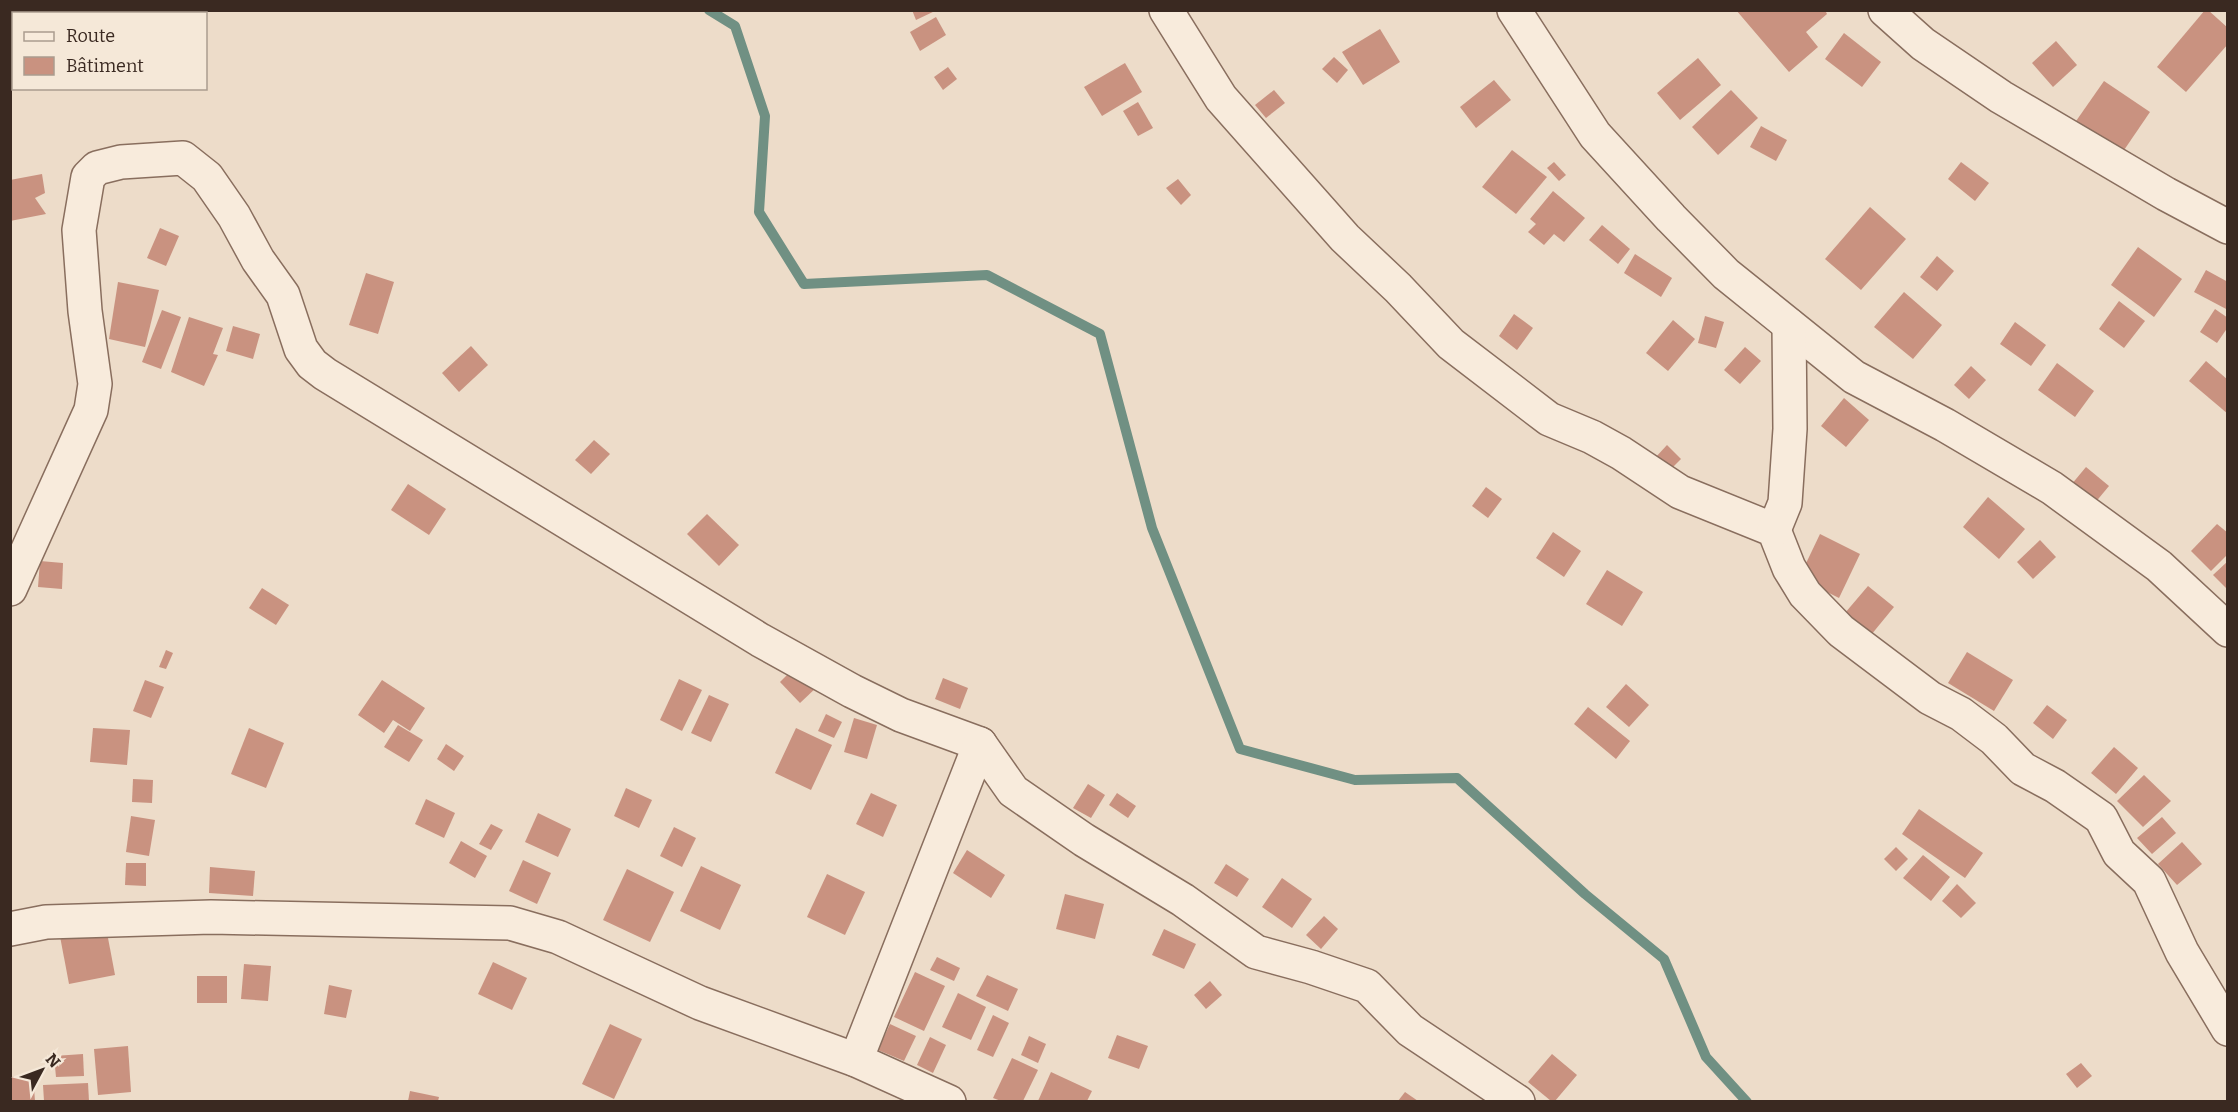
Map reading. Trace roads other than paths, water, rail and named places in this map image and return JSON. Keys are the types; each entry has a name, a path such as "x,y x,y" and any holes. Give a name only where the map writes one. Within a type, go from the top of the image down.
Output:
{"street":[{"path":"1166,10 1221,98 1345,238 1398,288 1450,344 1550,419 1622,453 1680,492 1774,530"},
{"path":"1514,10 1595,135 1726,274 1854,377 1945,425 2052,488 2159,566 2228,630"},
{"path":"1885,10 1923,45 2001,97 2166,194 2228,227"},
{"path":"10,589 91,410 95,384 85,311 79,230 88,177 96,168 121,162 183,158 207,177 234,216 258,260 283,295 301,349 312,364 325,374 760,640 852,691 901,715 980,744 1013,791 1084,840 1183,900 1256,952 1367,986 1410,1030 1518,1101"},
{"path":"1789,325 1790,429 1785,503 1774,530 1789,568 1805,594 1841,631 1930,698 1961,714 1994,739 2024,769 2055,786 2101,818 2119,853 2149,881 2181,952 2228,1029"},
{"path":"856,1060 980,744"},
{"path":"10,929 46,922 212,917 510,923 558,937 700,1003 856,1060 949,1101"}],"waterway":[{"path":"709,10 735,26 765,116 759,212 804,284 987,275 1100,334 1152,528 1240,749 1355,780 1457,778 1585,894 1664,959 1706,1057 1747,1102"}]}
